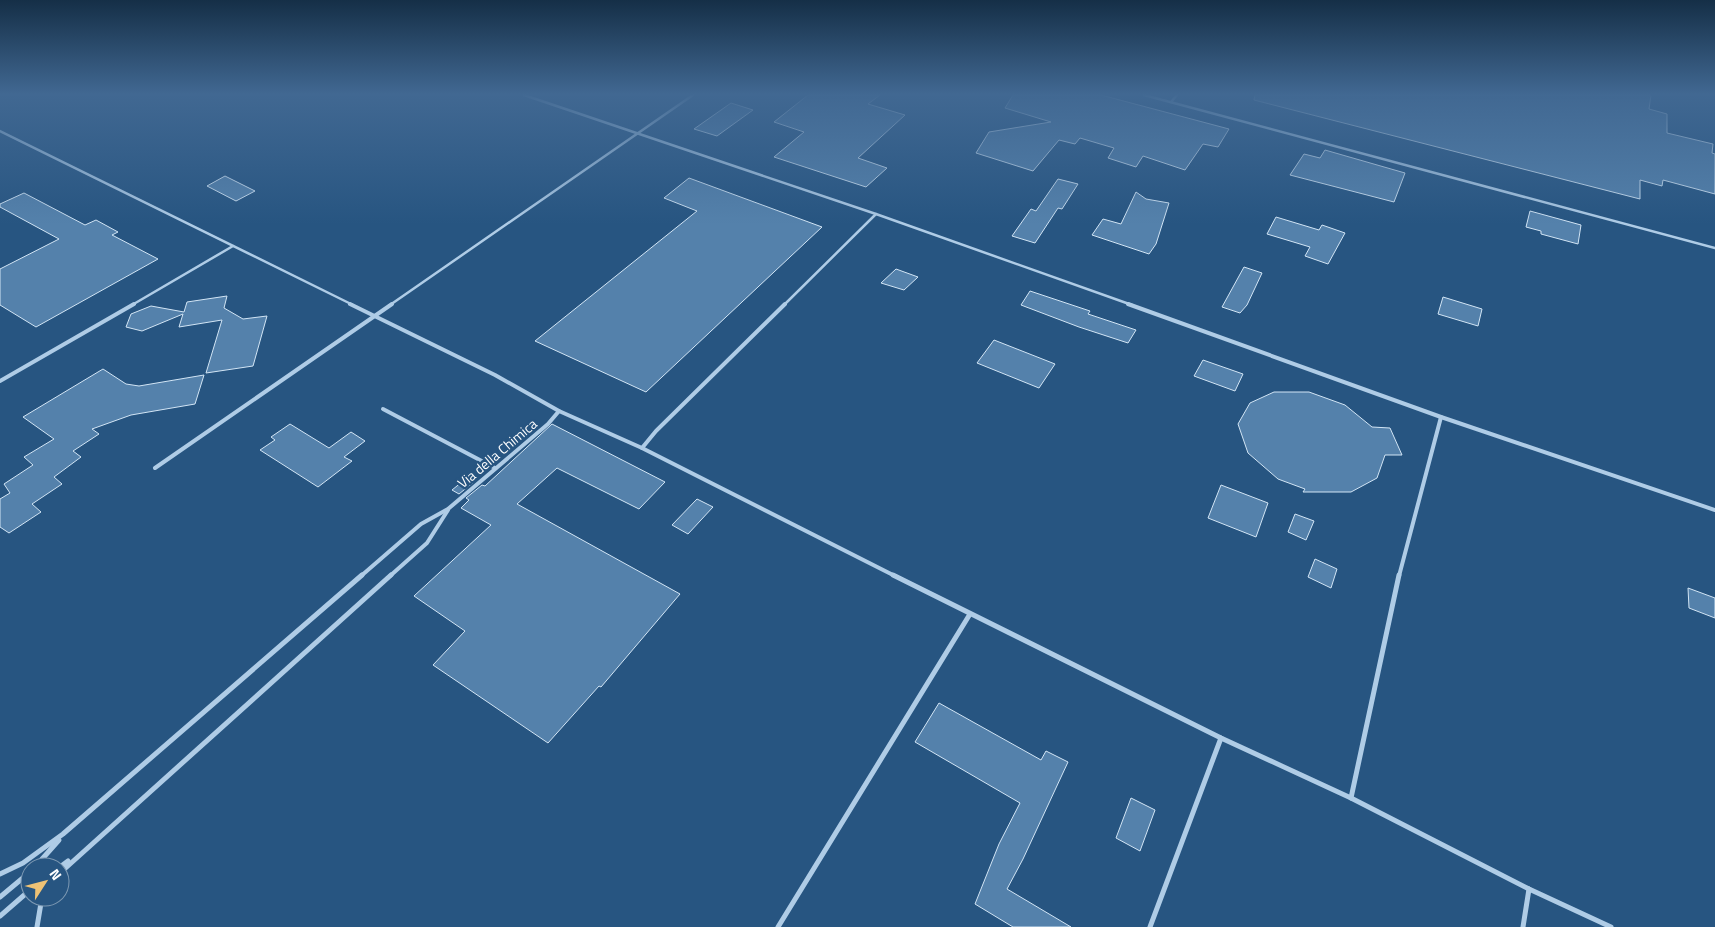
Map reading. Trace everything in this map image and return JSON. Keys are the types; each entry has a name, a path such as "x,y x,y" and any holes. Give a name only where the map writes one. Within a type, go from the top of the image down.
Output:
{"lane":[{"path":"15,138 495,375 559,411 642,448 970,614 1222,738 1351,798 1529,889 1611,927"},
{"path":"155,468 630,138"},
{"path":"649,138 876,214 1441,417 1715,510"},
{"path":"1307,138 1715,248"},
{"path":"642,448 656,431 876,214"},
{"path":"0,381 233,246"},
{"path":"383,409 495,468"},
{"name":"Via della Chimica","path":"448,510 548,424 559,411"},
{"path":"1351,798 1400,572 1441,417"},
{"path":"0,874 23,863 63,834 420,524 448,510"},
{"path":"70,863 427,543 448,510"},
{"path":"778,927 970,614"},
{"path":"1150,927 1222,738"},
{"path":"43,857 63,834"},
{"path":"70,860 79,854"},
{"path":"0,897 20,880"},
{"path":"1523,927 1529,889"},
{"path":"0,916 20,899"},
{"path":"37,927 42,907"}],"building":[{"path":"796,138 880,138 858,158 887,168 866,187 774,157"},
{"path":"985,138 1080,138 1075,144 1059,140 1033,171 976,153"},
{"path":"1081,138 1223,138 1218,147 1203,144 1185,170 1143,156 1136,167 1108,158 1114,148"},
{"path":"1403,138 1689,138 1713,144 1712,153 1715,154 1715,194 1663,180 1662,186 1640,180 1640,199"},
{"path":"1325,150 1405,173 1394,202 1290,175 1304,154 1320,158"},
{"path":"225,176 255,191 236,201 207,186"},
{"path":"689,178 822,227 646,392 535,341 697,211 664,198"},
{"path":"1058,179 1078,184 1062,209 1058,208 1035,243 1012,236 1031,209 1036,211"},
{"path":"1136,192 1146,199 1169,203 1156,244 1149,254 1092,235 1103,219 1121,224"},
{"path":"24,193 85,225 96,220 118,232 112,235 158,259 36,327 0,305 0,269 59,239 0,207 0,204"},
{"path":"1530,211 1581,225 1578,244 1541,234 1541,231 1526,227"},
{"path":"1276,217 1319,230 1322,225 1345,233 1328,264 1305,256 1310,247 1267,234"},
{"path":"1244,267 1262,273 1247,305 1240,313 1222,307"},
{"path":"896,269 918,277 904,290 881,283"},
{"path":"1030,291 1090,311 1088,314 1136,330 1128,343 1079,327 1021,305"},
{"path":"227,296 224,308 243,319 267,316 253,366 206,373 222,320 179,327 183,314 142,331 126,327 131,314 151,306 184,312 187,302"},
{"path":"1443,297 1482,309 1478,326 1438,314"},
{"path":"994,340 1055,364 1039,388 977,363"},
{"path":"1203,360 1243,374 1235,391 1194,376"},
{"path":"103,369 126,384 139,386 204,375 195,404 131,415 92,429 99,434 73,451 81,457 54,477 62,484 32,504 41,512 9,533 0,527 0,499 10,493 4,484 33,465 24,457 54,439 23,417"},
{"path":"1274,392 1309,392 1345,405 1372,427 1390,428 1402,455 1385,455 1377,478 1351,492 1303,492 1305,489 1278,479 1248,453 1238,424 1250,403"},
{"path":"290,424 329,448 351,432 365,441 344,457 352,461 318,487 260,450 275,440 271,437"},
{"path":"552,424 665,482 639,509 557,468 517,504 680,594 601,687 599,686 548,743 433,665 465,631 414,596 491,525 461,508 469,500 466,498 482,485 485,486"},
{"path":"468,477 475,481 459,494 452,490"},
{"path":"1221,485 1268,503 1256,537 1208,518"},
{"path":"697,499 713,507 688,534 672,525"},
{"path":"1295,514 1314,521 1306,540 1288,532"},
{"path":"1315,559 1337,569 1331,588 1308,577"},
{"path":"1688,588 1715,598 1715,618 1689,608"},
{"path":"939,703 1041,760 1046,751 1068,762 1007,889 1071,927 1013,927 975,904 999,844 1020,803 915,742"},
{"path":"1131,798 1155,810 1140,851 1116,838"}]}
